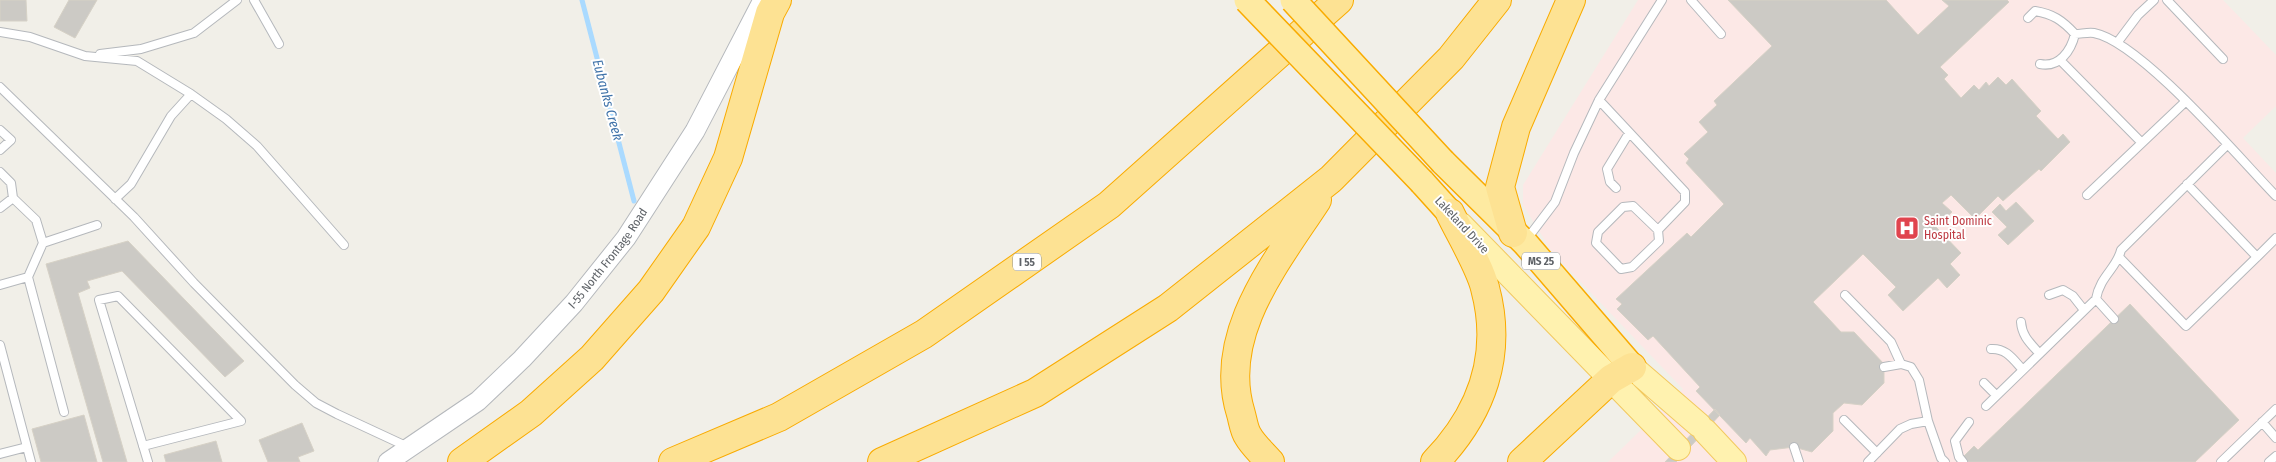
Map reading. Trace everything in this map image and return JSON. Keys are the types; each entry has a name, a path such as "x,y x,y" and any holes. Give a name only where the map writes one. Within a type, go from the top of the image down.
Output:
{"highway":[{"path":"462,462 531,412 592,358 652,291 696,226 728,158 770,13 777,0"},
{"name":"Lakeland Drive","path":"1247,0 1450,213"},
{"name":"Lakeland Drive","path":"1293,0 1443,162 1519,238 1621,373"},
{"name":"I 55","path":"673,462 779,417 932,328 1109,205 1339,0"},
{"path":"882,462 1035,393 1168,308 1330,178 1451,58 1497,0"},
{"path":"1519,238 1500,187 1516,127 1572,0"},
{"path":"1270,462 1248,436 1236,400 1236,357 1247,315 1272,269 1330,178"},
{"path":"1435,462 1454,442 1477,404 1491,361 1492,322 1485,286 1450,213"},
{"path":"1522,462 1621,373"}],"main road":[{"name":"Lakeland Drive","path":"1450,213 1621,373 1702,428 1734,462"},
{"name":"Lakeland Drive","path":"1621,373 1684,455"}],"street":[{"name":"I-55 North Frontage Road","path":"388,462 478,401 522,359 574,303 626,238 695,131 763,0"}],"lane":[{"path":"86,56 141,49 194,33 237,0"},
{"path":"254,0 279,44"},
{"path":"1519,238 1555,202 1574,152 1599,100 1662,0"},
{"path":"1691,0 1721,34"},
{"path":"2117,42 2138,15 2154,0"},
{"path":"2167,0 2223,59"},
{"path":"2028,18 2035,11 2050,13 2064,21 2075,34"},
{"path":"0,32 30,37 86,56 137,61 191,94 226,119 258,146 344,245"},
{"path":"2075,34 2094,33 2117,42 2156,72 2276,196"},
{"path":"2040,64 2048,66 2060,60 2072,47 2075,34"},
{"path":"2060,60 2142,143"},
{"path":"0,87 115,199 243,334 316,403 410,447"},
{"path":"115,199 132,184 171,116 191,94"},
{"path":"1599,100 1684,192 1685,202 1658,230 1659,241 1632,267 1621,269 1596,243 1598,232 1623,207 1633,206 1658,230"},
{"path":"2088,195 2185,102"},
{"path":"0,130 10,140 0,150"},
{"path":"1616,188 1610,182 1608,169 1629,134"},
{"path":"1986,406 2096,299 2098,286 2119,257 2121,250 2227,145"},
{"path":"0,172 11,183 13,198 36,220 43,243 28,277 64,412"},
{"path":"2187,184 2257,257"},
{"path":"0,208 13,198"},
{"path":"43,243 97,224"},
{"path":"2119,257 2186,326 2276,238"},
{"path":"0,285 28,277"},
{"path":"2049,295 2063,290 2073,296 2084,310"},
{"path":"143,446 241,421 118,296 99,300 135,418 143,446 148,462"},
{"path":"1845,296 1891,342 1901,364"},
{"path":"2096,299 2114,319"},
{"path":"2021,322 2025,338 2039,353"},
{"path":"0,345 31,462"},
{"path":"1992,349 2000,348 2006,352 2022,369"},
{"path":"1884,367 1901,364 1911,367 1919,380 1928,421 1941,458 1945,462"},
{"path":"1984,383 1996,395"},
{"path":"2226,460 2276,408"},
{"path":"1844,420 1877,453"},
{"path":"1868,462 1900,429 1911,424 1928,421"},
{"path":"1963,462 1959,457 1955,441 1969,422"},
{"path":"2262,422 2276,438"},
{"path":"0,454 27,447"},
{"path":"1794,447 1799,462"},
{"path":"2270,462 2276,456"}],"shaded area":[{"name":"Saint Dominic Hospital","path":"1638,0 2223,0 2276,55 2276,106 2243,138 2276,173 2276,462 1608,462 1683,389 1552,252 1523,205 1523,185"}],"building":[{"path":"0,0 26,0 27,21 0,21"},
{"path":"69,0 97,0 75,38 54,27"},
{"path":"1728,0 1886,0 1918,35 1949,6 1942,0 2007,0 2009,2 1940,67 1948,75 1944,79 1961,98 1974,85 1979,90 1986,82 1989,86 1998,77 2006,85 2012,79 2041,111 2036,116 2058,139 2063,134 2070,142 2041,171 2039,169 2003,201 1998,196 1975,219 1951,195 1942,203 1952,212 1936,227 1961,253 1950,264 1960,275 1947,288 1938,278 1903,311 1888,295 1896,287 1863,254 1813,302 1841,332 1854,332 1884,364 1884,383 1862,405 1844,403 1833,413 1833,431 1812,452 1794,447 1770,450 1766,456 1750,438 1746,443 1696,391 1700,387 1653,336 1648,340 1617,309 1622,304 1616,299 1687,233 1691,237 1724,204 1686,163 1689,159 1684,154 1708,132 1699,122 1717,105 1714,101 1772,46"},
{"path":"2016,202 2034,221 2008,245 1998,235 2007,227 1992,212 2000,204 2006,211"},
{"path":"128,241 244,361 225,377 122,271 87,281 90,288 78,293 127,462 103,462 46,264"},
{"path":"2130,304 2239,420 2195,462 1968,462 1963,457 1974,446 1978,450"},
{"path":"1715,409 1720,415 1676,462 1665,462"},
{"path":"84,415 97,462 41,462 32,429"},
{"path":"302,423 314,451 298,457 300,462 268,462 259,440"},
{"path":"216,441 222,462 166,462 164,455"}],"waterway":[{"name":"Eubanks Creek","path":"582,0 634,201"}],"place":[{"name":"Saint Dominic Hospital","path":"1907,228"}]}
